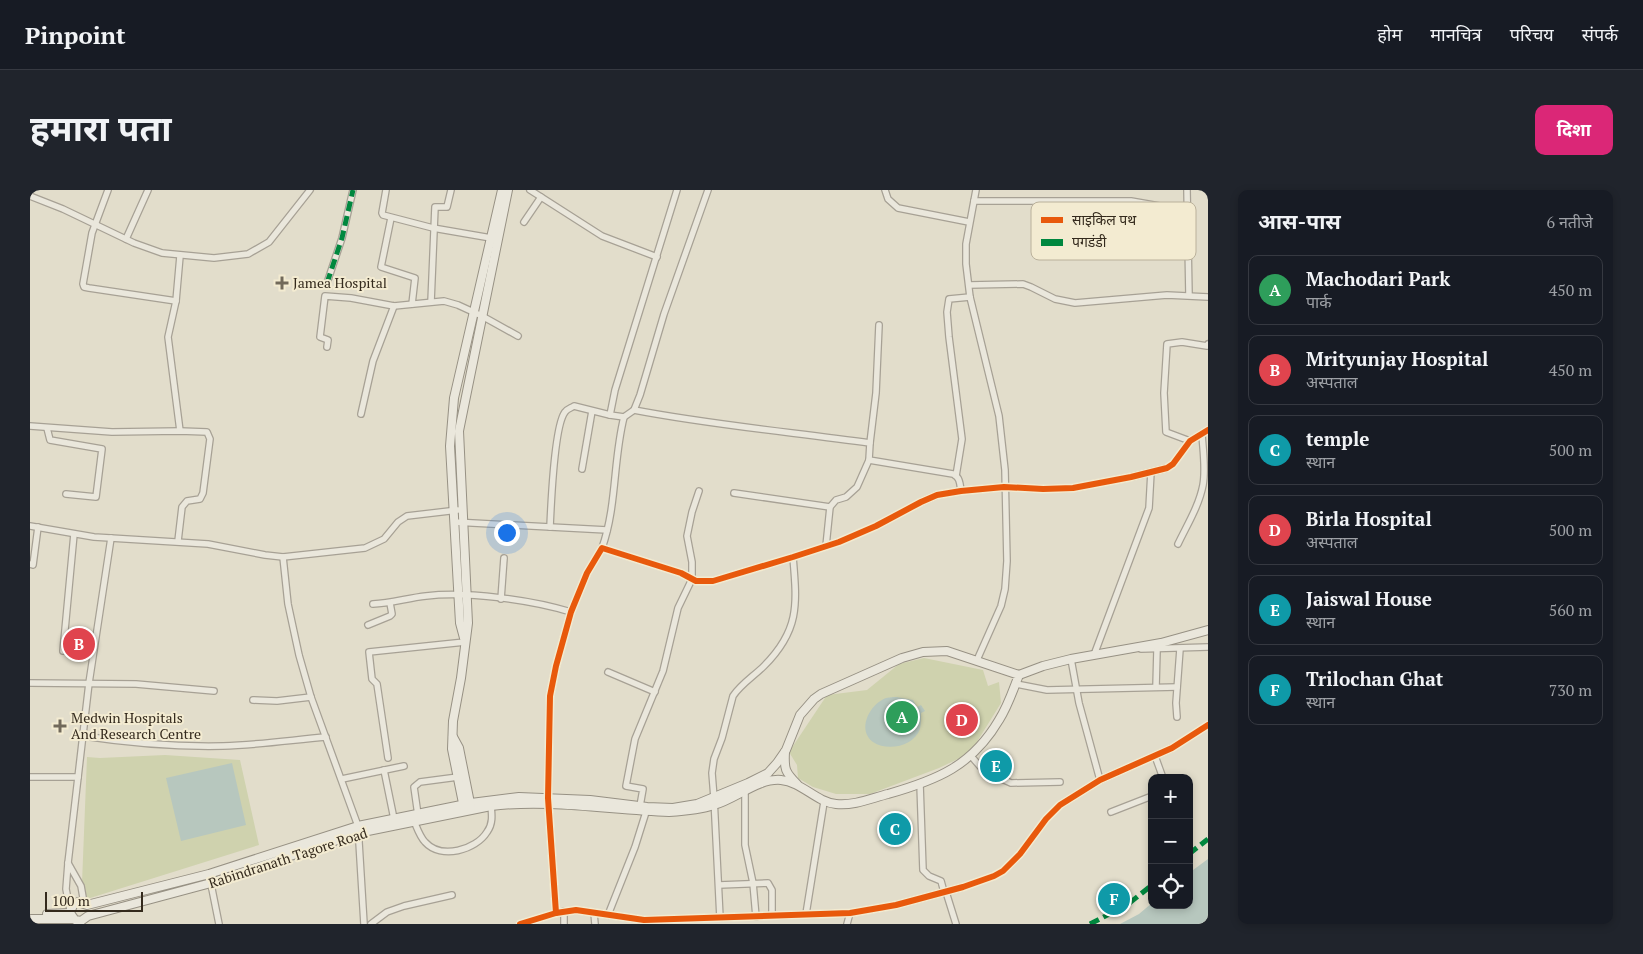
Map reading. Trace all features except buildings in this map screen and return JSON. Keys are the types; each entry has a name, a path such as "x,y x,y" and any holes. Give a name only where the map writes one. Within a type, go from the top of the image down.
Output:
{"main road":[{"path":"468,807 458,777 452,749 452,721 468,623 454,522 450,446 451,424 454,398 502,190"},
{"path":"463,595 464,509 459,431 508,190"},
{"path":"1019,675 1040,667 1072,659 1161,644 1208,630"},
{"name":"Rabindranath Tagore Road","path":"468,807 511,803 590,800 643,809 673,808 715,802 767,782 781,780 802,788 824,802 847,804 920,784 949,770 971,756 980,748 1000,719 1019,675 947,651 923,652 902,658 821,694 814,699 800,715 786,750 768,773 715,802"},
{"path":"452,736 459,748 468,807"},
{"path":"786,750 784,766 787,775 802,788"},
{"name":"Rabindranath Tagore Road","path":"416,818 394,819 358,829 209,874 85,904 75,903 70,914 81,921 88,916 211,883 358,829 416,818 520,797 548,801"},
{"path":"85,904 89,910 88,916"},
{"path":"30,914 59,919"},
{"path":"30,918 59,919 70,914"}],"street":[{"path":"41,190 41,199"},
{"path":"108,190 95,224 82,281 84,287 176,301"},
{"path":"126,239 148,190"},
{"path":"30,196 41,199 126,239 162,253 214,258 248,254 269,242 310,190"},
{"path":"327,284 342,238 354,190"},
{"path":"386,190 382,214 391,218 434,228 491,238"},
{"path":"431,302 435,207 447,207 450,190"},
{"path":"530,190 602,236 657,257"},
{"path":"610,415 641,302 677,190"},
{"path":"550,527 554,469 562,418 568,409 574,406 624,417 634,410 667,306 708,190"},
{"path":"885,190 888,199 898,208 969,222"},
{"path":"976,190 966,244 966,264 970,297 999,416 1005,470 1007,561 1005,589 1001,606 977,660"},
{"path":"524,222 541,197"},
{"path":"974,201 1138,202"},
{"path":"391,218 381,267 415,278 412,304"},
{"path":"180,256 176,301 168,337 180,431"},
{"path":"1189,260 1189,295"},
{"path":"969,285 1023,284 1055,299 1075,303 1130,297 1189,295 1208,297"},
{"path":"327,346 328,340 320,337 325,296 351,298 394,306 449,302 474,312 518,336"},
{"path":"956,476 961,444 961,428 947,312 949,299 970,297"},
{"path":"361,414 373,361 394,306"},
{"path":"826,546 830,507 836,500 846,497 857,486 869,460 876,392 879,325"},
{"path":"1190,441 1166,432 1164,394 1167,344 1182,342 1207,346 1208,344"},
{"path":"634,410 692,421 870,443"},
{"path":"582,469 592,411"},
{"path":"556,913 548,801 550,696 571,612 587,572 602,548 607,530 613,495 616,457 624,417"},
{"path":"30,426 112,432 207,432 210,439 203,493 200,499 187,501 182,506 178,541"},
{"path":"47,428 50,440 102,449 96,497 66,494"},
{"path":"602,548 681,573 702,582 718,579 826,546 876,526 937,495 1004,487 1073,488 1167,468 1173,464 1190,441 1208,430"},
{"path":"1178,544 1203,486 1204,456 1202,434"},
{"path":"869,460 946,472 956,476 960,482 961,491"},
{"path":"1094,655 1149,508 1151,472"},
{"path":"608,916 635,847 643,809 643,789 626,786 635,738 655,692 667,656 678,608 692,579 692,562 687,536 699,491"},
{"path":"734,493 830,507"},
{"path":"30,526 111,538 208,544 284,557 365,548 384,539 398,522 407,516 464,509"},
{"path":"454,522 607,530"},
{"path":"30,564 33,565 38,527"},
{"path":"63,651 74,534"},
{"path":"70,914 66,889 68,863 89,683 111,538"},
{"path":"284,557 290,621 311,697 342,779 358,829 364,924"},
{"path":"720,918 712,767 734,696 740,686 773,656 781,646 792,623 796,599 793,557"},
{"path":"501,599 504,558"},
{"path":"373,604 390,603 427,596 463,595 549,605 571,612"},
{"path":"368,625 392,614 390,603"},
{"path":"388,758 377,684 372,679 369,652 465,642"},
{"path":"1134,649 1157,650 1208,647"},
{"path":"1177,716 1180,649"},
{"path":"1156,687 1157,650"},
{"path":"1072,659 1077,689 1100,780"},
{"path":"608,672 655,692"},
{"path":"30,683 136,684 214,691"},
{"path":"1016,684 1047,690 1177,687"},
{"path":"253,700 277,701 311,697"},
{"path":"520,924 564,911 576,910 635,922 850,912 896,905 945,892 994,876 1003,871 1020,854 1046,818 1060,805 1100,780 1185,741 1208,725"},
{"path":"83,736 132,743 198,746 326,737"},
{"path":"971,756 984,771 1011,783 1060,782"},
{"path":"1155,756 1162,774"},
{"path":"342,779 404,766"},
{"path":"384,770 394,819"},
{"path":"30,777 78,777"},
{"path":"458,777 420,782 414,788 416,818 426,843 435,848 451,852 473,845 487,832 492,820 491,806"},
{"path":"920,784 923,870 929,876 941,881 956,924"},
{"path":"746,791 745,845 753,883 756,917"},
{"path":"1111,812 1148,798"},
{"path":"806,914 824,802"},
{"path":"68,863 81,886 85,904"},
{"path":"209,874 219,924"},
{"path":"719,885 764,882 770,885 772,890 772,916"},
{"path":"371,924 387,912 404,906 452,895"},
{"path":"564,911 564,924"},
{"path":"847,924 850,912"},
{"path":"594,913 594,924"}],"green space":[{"path":"924,658 983,670 988,686 999,682 1001,703 975,745 960,758 939,768 870,794 836,794 813,787 798,778 797,765 789,752 827,695 867,690 899,664"},
{"path":"165,755 240,760 259,845 87,899 82,883 87,757"}],"shaded area":[{"path":"897,697 913,700 917,707 921,705 925,711 921,713 920,729 912,740 900,746 886,747 879,745 868,737 866,731 865,725 869,713 877,703 885,698"},
{"path":"232,763 246,825 181,841 166,778"},
{"path":"1208,859 1208,924 1120,924 1139,914 1148,906 1148,909 1193,909 1193,870"}],"marked path":[{"path":"327,283 342,238 353,190"},
{"path":"1193,851 1208,839"},
{"path":"1090,924 1127,905 1148,888"}],"cycle path":[{"path":"520,924 556,913 548,798 550,696 571,612 587,573 602,548 681,573 696,581 713,581 839,542 876,526 937,495 1004,487 1073,488 1167,468 1173,464 1190,441 1208,430"},
{"path":"556,913 576,910 644,920 850,913 896,905 963,887 1003,871 1020,854 1046,819 1060,805 1100,780 1172,748 1208,725"}],"place":[{"name":"Jamea Hospital","path":"282,283"},
{"name":"Mrityunjay Hospital","path":"79,644"},
{"name":"Machodari Park","path":"902,717"},
{"name":"Birla Hospital","path":"962,720"},
{"name":"Medwin Hospitals And Research Centre","path":"60,726"},
{"name":"Jaiswal House","path":"996,766"},
{"name":"temple","path":"895,829"},
{"name":"Trilochan Ghat","path":"1114,899"}]}
